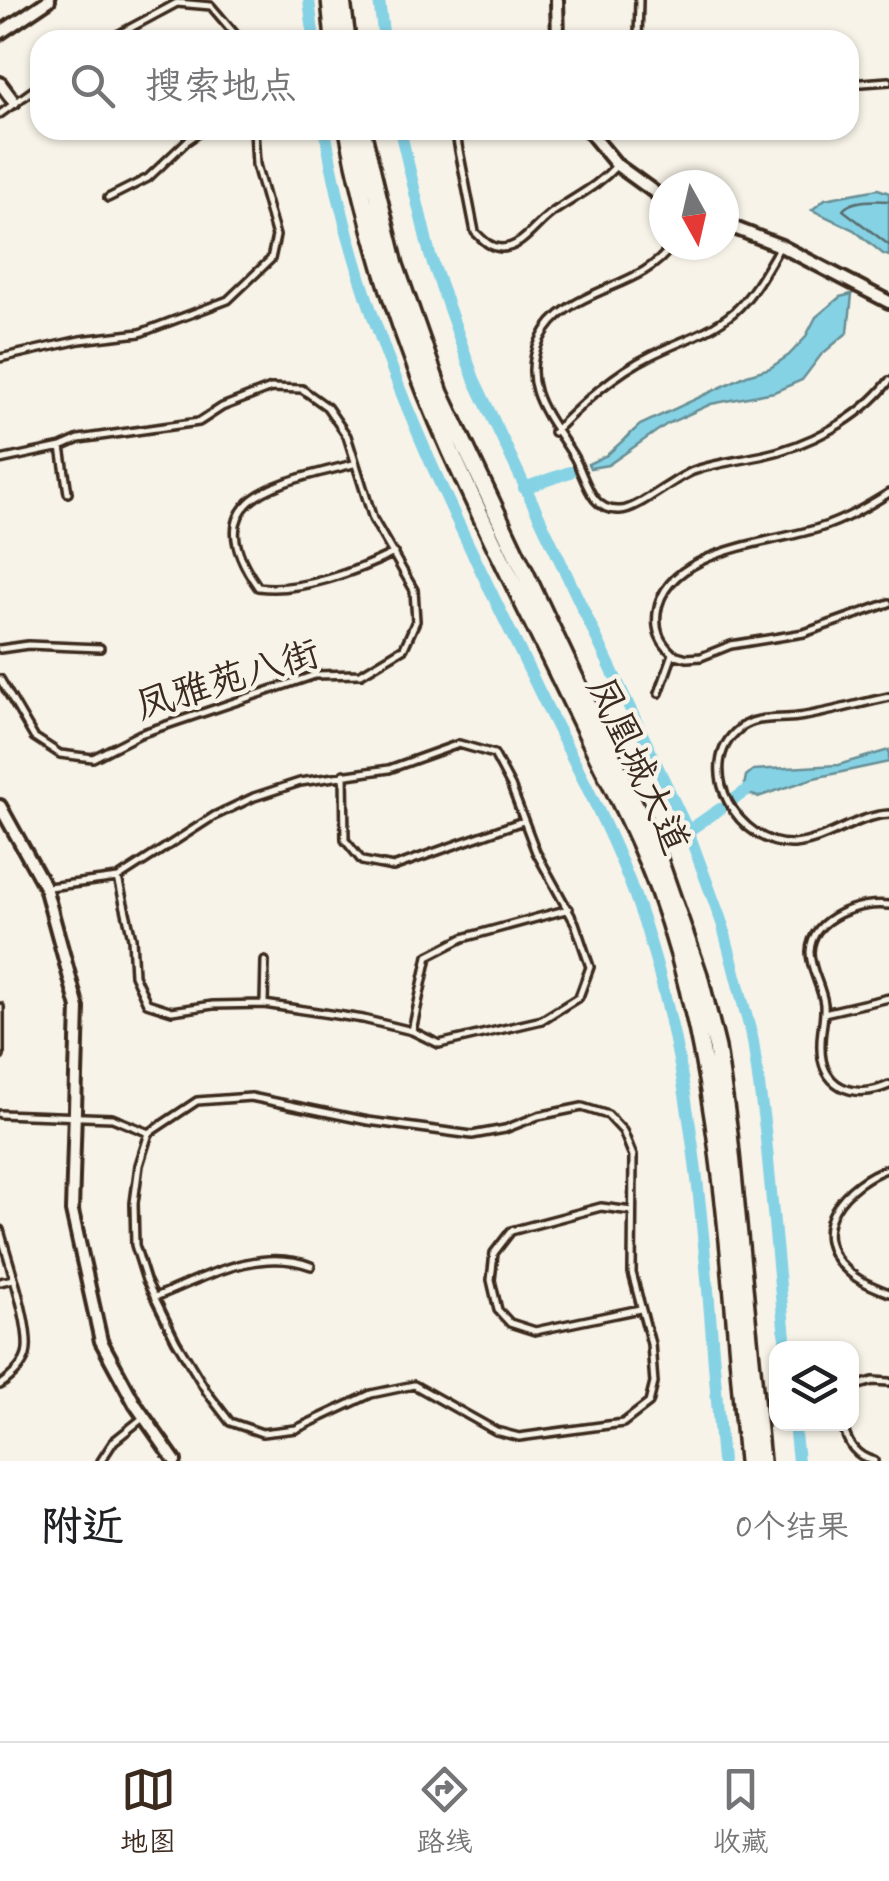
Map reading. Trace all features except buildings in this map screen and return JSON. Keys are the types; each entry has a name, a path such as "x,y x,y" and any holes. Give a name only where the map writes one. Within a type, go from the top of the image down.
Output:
{"main road":[{"path":"330,0 333,30"},
{"path":"342,0 346,30"},
{"name":"凤凰城大道","path":"350,140 380,261 422,382 463,479 626,814 676,941 710,1085 747,1461"},
{"name":"凤凰城大道","path":"364,140 395,265 440,393 654,845 699,975 717,1048 729,1133 761,1461"}],"street":[{"path":"0,33 49,0"},
{"path":"557,0 558,30"},
{"path":"0,83 14,102"},
{"path":"596,140 616,166 649,189"},
{"path":"739,230 780,246 889,302"},
{"path":"0,806 45,887 78,1008 72,1211 101,1341 175,1461"}],"lane":[{"path":"638,0 638,30"},
{"path":"126,30 176,3 213,3 233,30"},
{"path":"859,83 889,81"},
{"path":"0,114 30,92"},
{"path":"108,198 148,178 186,140"},
{"path":"0,358 80,340 140,333 228,300 271,259 276,236 256,165 255,140"},
{"path":"457,140 475,232 486,243 500,248 516,245 550,214 599,184 616,166"},
{"path":"554,432 604,385 654,354 693,339 736,311 780,246"},
{"path":"660,260 562,312 538,342 533,362 538,400 554,432 574,458 594,500 606,508 632,508 659,488 693,471 772,453 812,439 861,409 889,382"},
{"name":"凤雅苑八街","path":"0,460 80,439 199,422 271,388 302,389 327,407 347,436 372,519 414,590 416,622 404,648 361,674 315,675 140,734 93,758 60,754 34,737 0,679"},
{"path":"61,447 68,493"},
{"path":"354,464 262,490 242,511 234,536 242,565 258,588 280,591 368,566 394,553"},
{"path":"889,493 846,519 738,549 680,570 666,584 659,600 657,632 663,645 674,654 701,657 731,645 804,633 889,603"},
{"name":"凤雅苑八街","path":"0,649 28,645 100,648"},
{"path":"659,693 674,654"},
{"path":"889,697 798,717 755,720 740,728 721,752 721,785 730,808 759,834 793,844 849,822 889,814"},
{"path":"45,887 118,878 214,816 254,797 300,782 389,769 459,744 494,754 511,786 536,852 569,909 590,967 579,998 542,1020 438,1044 412,1031 362,1019 264,1004 172,1011 147,1003 134,975 132,938 118,878"},
{"path":"344,774 346,840 362,861 393,867 523,821"},
{"path":"889,906 862,906 843,912 814,936 810,953 824,1013 820,1043 828,1072 837,1085 854,1093 872,1092 889,1085"},
{"path":"412,1031 428,956 463,938 569,909"},
{"path":"264,1004 265,961"},
{"path":"824,1013 889,998"},
{"path":"0,1007 0,1056"},
{"path":"250,1097 368,1121 472,1135 582,1107 608,1115 623,1131 633,1156 632,1211 632,1273 652,1344 654,1383 648,1403 623,1423 519,1437 496,1431 414,1385 370,1394 296,1430 262,1433 230,1422 199,1380 155,1298 134,1244 136,1184 149,1133 198,1101 250,1097"},
{"path":"0,1114 112,1118 149,1133"},
{"path":"889,1168 854,1186 840,1199 831,1216 829,1234 834,1253 844,1268 889,1293"},
{"path":"632,1211 602,1207 511,1230 494,1253 490,1280 498,1310 510,1324 534,1331 640,1309"},
{"path":"0,1230 26,1333 26,1355 16,1372 0,1385"},
{"path":"155,1298 239,1263 294,1259 311,1266"},
{"path":"0,1282 13,1279"},
{"path":"859,1385 889,1382"},
{"path":"102,1461 114,1440 144,1416"},
{"path":"844,1431 848,1443 869,1460"}],"water":[{"path":"878,189 889,193 889,256 854,230 812,210 825,199"},
{"path":"852,294 848,332 821,355 802,380 774,392 711,404 667,424 608,465 590,468 588,464 607,455 640,425 770,368 805,338 816,317 840,297"},
{"path":"889,750 889,762 814,778 758,797 749,794 744,786 746,776 753,770 838,765"}],"waterway":[{"path":"309,0 313,30"},
{"path":"379,0 383,30"},
{"path":"327,140 361,281 414,425 615,848 657,964 687,1104 722,1461"},
{"path":"402,140 430,255 474,379 688,831 722,923 753,1041 785,1341"},
{"path":"524,488 570,472"},
{"path":"736,798 747,790"},
{"path":"688,831 720,809"},
{"path":"795,1431 798,1461"}]}
